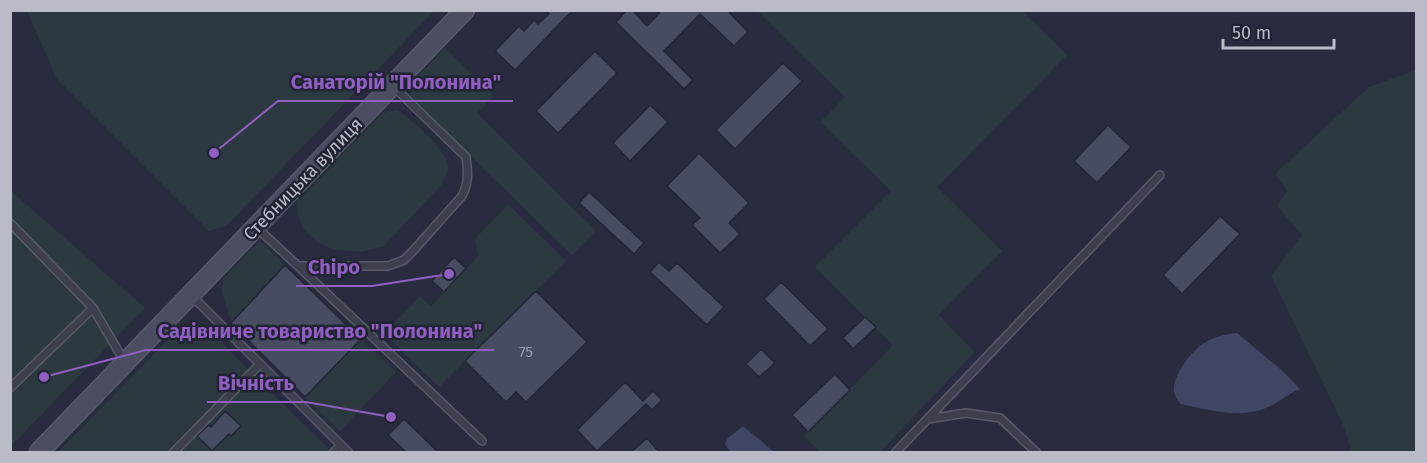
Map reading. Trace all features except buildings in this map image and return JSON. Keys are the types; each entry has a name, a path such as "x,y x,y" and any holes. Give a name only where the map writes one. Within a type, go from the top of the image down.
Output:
{"street":[{"name":"Стебницька вулиця","path":"39,453 465,10"}],"lane":[{"path":"298,266 388,266 396,264 412,252 462,196 468,179 466,158 393,86"},
{"path":"896,453 1160,175"},
{"path":"10,223 93,308 126,364"},
{"path":"256,227 482,441"},
{"path":"191,295 337,449 348,453"},
{"path":"11,386 93,308"},
{"path":"174,453 258,366"},
{"path":"928,419 966,413 1000,418 1036,453"}],"shaded area":[{"path":"27,11 434,11 226,226 209,231 57,79"},
{"path":"757,11 1022,11 1067,55 937,187 1002,251 939,315 975,352 880,452 820,452 804,436 893,345 815,267 891,191 820,122 845,97"},
{"path":"445,48 494,96 477,113 596,231 572,255 411,98 409,86"},
{"path":"1416,70 1416,452 1352,452 1342,422 1271,276 1302,235 1277,206 1287,191 1275,174 1369,87"},
{"path":"397,110 425,134 444,155 448,167 442,184 384,246 362,252 335,250 318,243 304,229 298,215 297,202 383,113"},
{"path":"11,191 145,308 11,446"},
{"path":"508,204 566,261 439,387 384,334 420,296 431,306 478,256 475,239"},
{"path":"260,241 285,265 231,323 222,292 223,279"},
{"path":"197,325 211,332 332,452 58,452 180,328"},
{"path":"361,339 396,372 340,431 305,397"}],"water":[{"path":"1237,333 1286,374 1300,389 1266,408 1245,413 1202,409 1181,404 1175,394 1175,381 1189,357 1208,341"},
{"path":"743,426 774,452 730,452 725,444 728,438"}],"place":[{"name":"Санаторій \"Полонина\"","path":"214,153"},
{"name":"Chipo","path":"449,274"},
{"name":"Садівниче товариство \"Полонина\"","path":"44,377"},
{"name":"Вічність","path":"391,417"}]}
